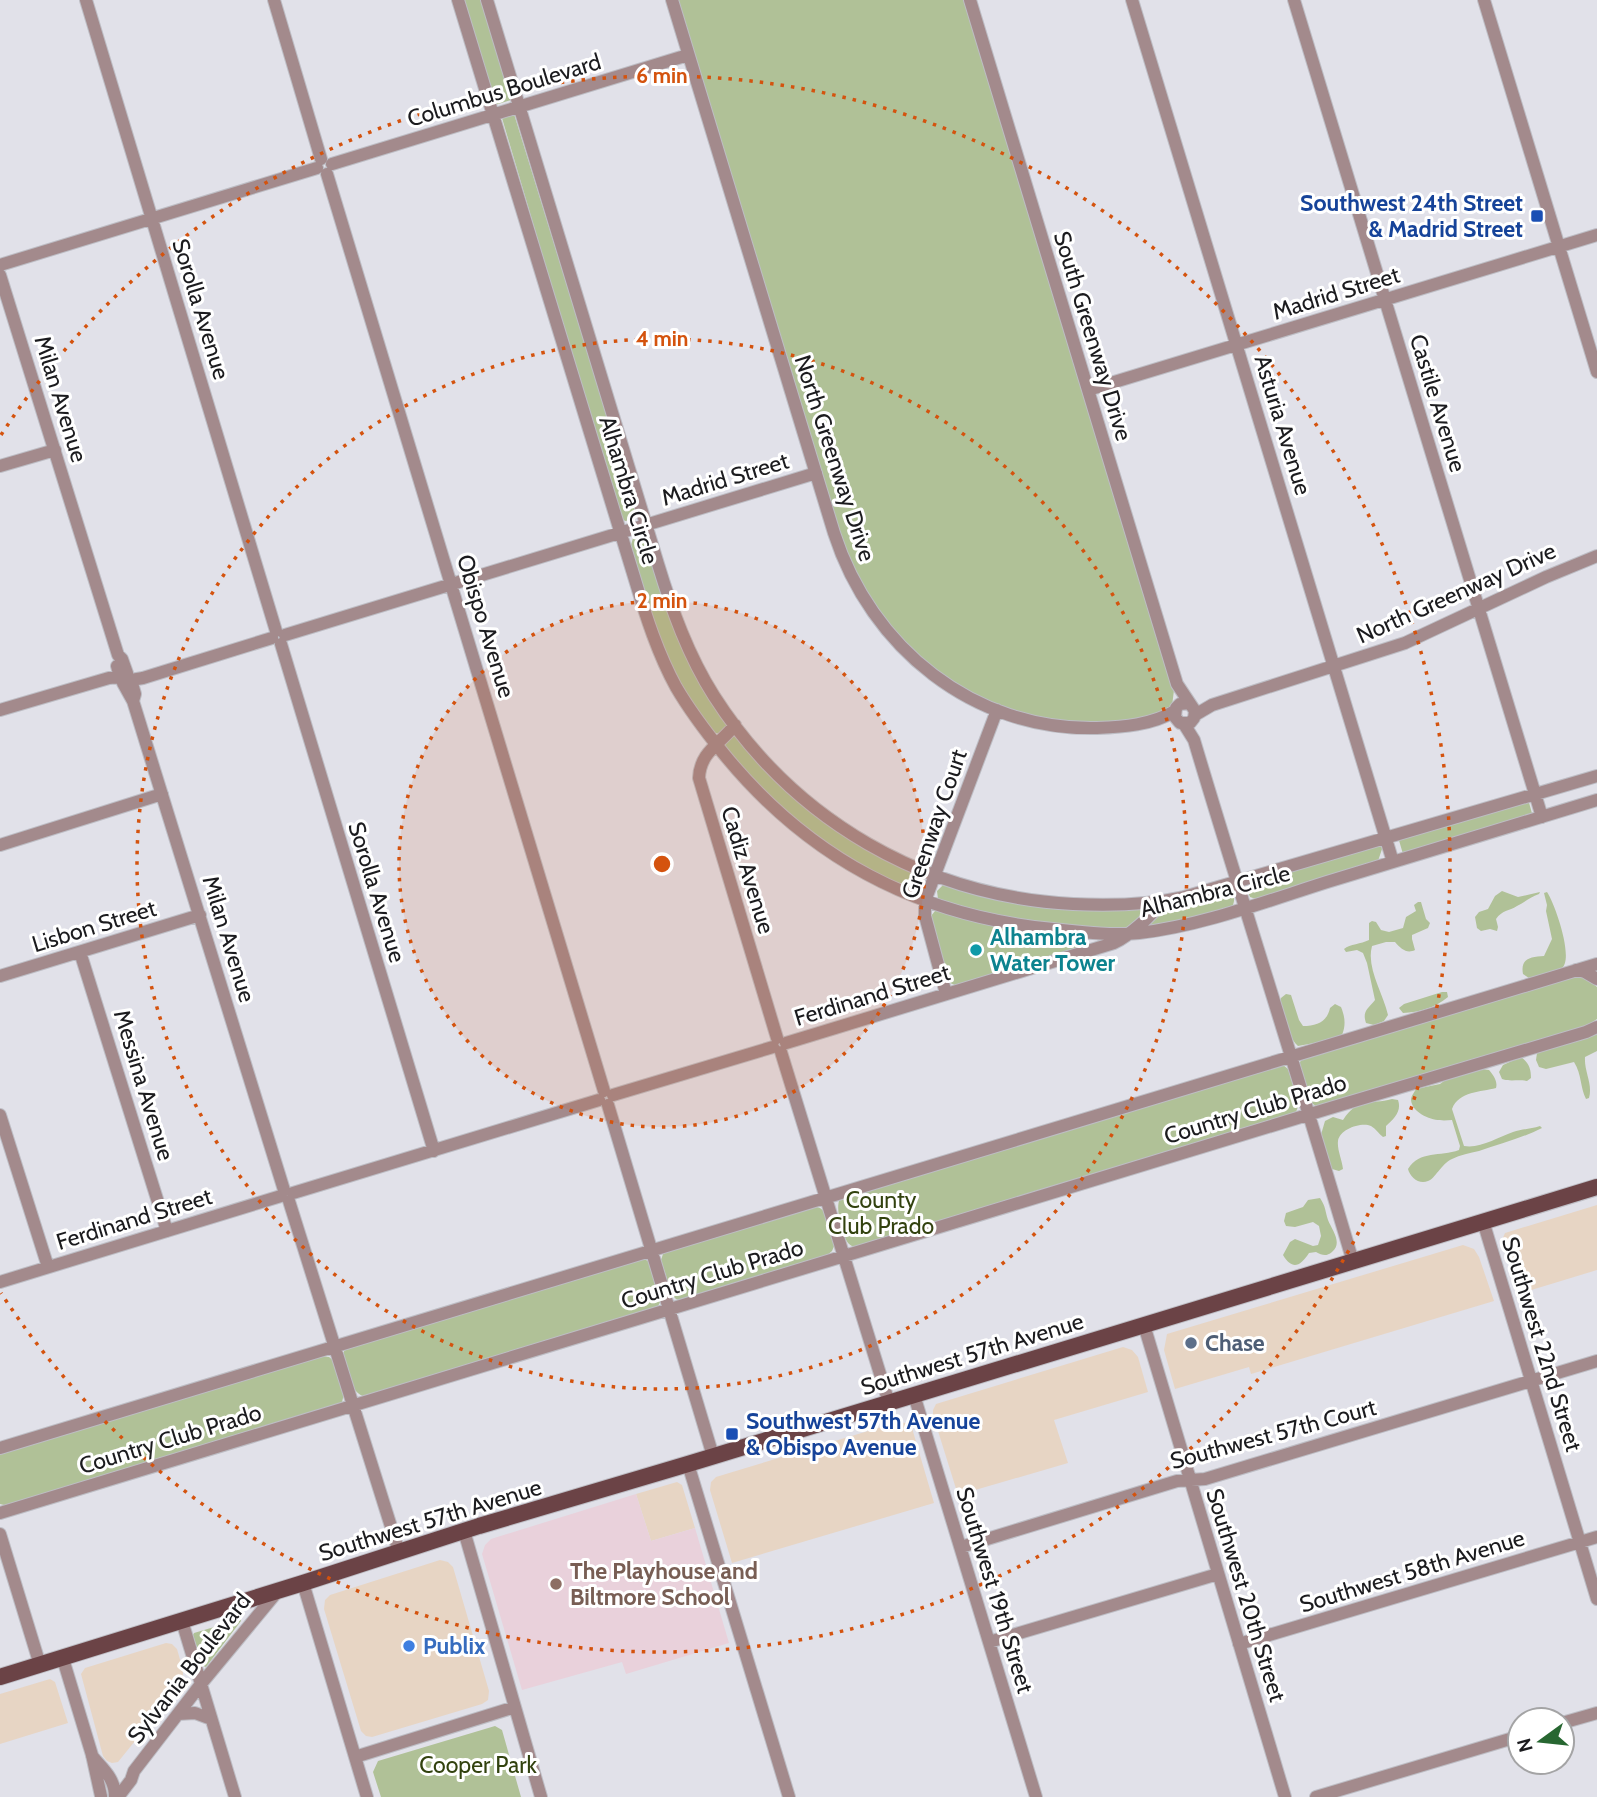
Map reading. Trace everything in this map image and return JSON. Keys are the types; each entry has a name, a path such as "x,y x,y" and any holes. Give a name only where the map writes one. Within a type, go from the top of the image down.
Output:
{"main road":[{"name":"Southwest 57th Avenue","path":"0,1678 464,1531 1597,1186"}],"street":[{"name":"Sorolla Avenue","path":"86,0 433,1151"},
{"name":"Obispo Avenue","path":"274,0 713,1456"},
{"name":"Alhambra Circle","path":"458,0 620,532 665,665 683,699 716,745 750,785 792,825 827,850 882,883 925,901 975,917 1015,925 1127,934 1181,926 1597,800"},
{"name":"Alhambra Circle","path":"487,0 646,525 682,634 707,684 751,746 780,777 830,820 876,849 934,876 983,892 1045,902 1116,905 1184,897 1597,776"},
{"name":"North Greenway Drive","path":"672,0 846,566 877,620 899,645 933,676 964,695 997,710 1038,722 1071,727 1113,727 1159,719 1163,721 1207,704 1335,667 1416,639 1552,574 1597,556"},
{"name":"South Greenway Drive","path":"970,0 1177,684 1175,688 1185,713"},
{"name":"Asturia Avenue","path":"1132,0 1393,862"},
{"name":"Castile Avenue","path":"1294,0 1542,817"},
{"path":"1484,0 1597,372"},
{"name":"Columbus Boulevard","path":"0,265 688,55"},
{"name":"Madrid Street","path":"1088,390 1597,235"},
{"name":"Milan Avenue","path":"0,275 118,655 122,659 125,678 135,694 132,701 399,1552"},
{"path":"0,466 55,450"},
{"name":"Madrid Street","path":"2,710 108,678 143,678 816,473"},
{"path":"0,695 2,710"},
{"name":"Greenway Court","path":"946,994 926,921 925,901 997,710"},
{"path":"1185,713 1353,1262"},
{"name":"Cadiz Avenue","path":"735,725 702,761 699,782 888,1403"},
{"path":"0,845 162,794"},
{"path":"1127,934 1156,910 1162,901"},
{"name":"Lisbon Street","path":"0,976 200,915"},
{"name":"Ferdinand Street","path":"0,1282 1108,945 1127,934"},
{"name":"Messina Avenue","path":"80,952 167,1231"},
{"name":"Country Club Prado","path":"0,1448 1597,964"},
{"path":"1575,970 1597,979"},
{"name":"Country Club Prado","path":"0,1513 1597,1027"},
{"path":"0,1115 48,1267"},
{"name":"Southwest 22nd Street","path":"1483,1222 1597,1599"},
{"name":"Southwest 20th Street","path":"1144,1325 1285,1797"},
{"name":"Southwest 57th Court","path":"961,1547 1177,1482 1205,1479 1597,1361"},
{"name":"Southwest 19th Street","path":"914,1395 1036,1797"},
{"path":"688,1464 789,1797"},
{"path":"464,1531 541,1797"},
{"path":"0,1534 40,1665"},
{"name":"Southwest 58th Avenue","path":"1239,1644 1597,1537"},
{"path":"989,1642 1218,1574"},
{"path":"303,1583 367,1797"},
{"name":"Sylvania Boulevard","path":"116,1797 201,1684 277,1591"},
{"path":"182,1621 235,1797"},
{"path":"63,1658 92,1755 101,1797"},
{"path":"355,1757 515,1707"},
{"path":"178,1714 195,1713 211,1719"},
{"path":"1576,1719 1597,1713"},
{"path":"1316,1797 1506,1740"},
{"path":"92,1755 112,1780 116,1797"},
{"name":"Sylvania Boulevard","path":"112,1780 134,1771"},
{"path":"101,1797 112,1780"}],"shaded area":[{"path":"1597,1205 1597,1270 1518,1294 1502,1240 1505,1233"},
{"path":"1463,1245 1474,1249 1479,1257 1494,1301 1251,1374 1249,1367 1175,1389 1164,1350 1167,1334"},
{"path":"1123,1347 1132,1350 1138,1357 1148,1392 1054,1420 1068,1463 958,1495 933,1415 936,1404"},
{"path":"898,1422 906,1423 912,1428 934,1503 732,1563 710,1490 711,1482 716,1477"},
{"path":"677,1482 682,1485 695,1528 651,1541 636,1494"},
{"name":"The Playhouse and Biltmore School","path":"636,1494 651,1541 695,1528 729,1643 626,1674 622,1662 522,1690 482,1554 485,1545 491,1539"},
{"name":"Publix","path":"440,1560 453,1567 489,1691 488,1700 372,1737 366,1736 361,1731 324,1609 325,1600 330,1595"},
{"path":"166,1643 177,1649 183,1670 181,1684 118,1762 107,1761 103,1756 81,1674 85,1668"},
{"path":"50,1679 55,1682 68,1723 0,1744 0,1694"}],"green space":[{"path":"464,0 481,0 511,100 495,105"},
{"path":"676,0 965,0 1174,690 1172,706 1155,716 1117,723 1050,721 1020,714 983,700 934,671 885,624 852,570"},
{"path":"514,114 636,509 636,517 633,520 625,521 619,515 502,118"},
{"path":"636,536 644,538 727,723 721,732 715,733 679,684 652,622 631,545"},
{"path":"735,734 758,760 918,874 922,881 919,888 913,892 843,857 775,804 724,745"},
{"path":"1528,799 1533,817 1403,854 1398,837"},
{"path":"1381,845 1378,861 1256,899 1250,897 1250,887 1257,880"},
{"path":"943,885 980,895 1146,910 1126,928 1075,929 984,916 938,899 937,891"},
{"path":"1229,890 1234,899 1229,908 1173,924 1140,928 1170,904"},
{"path":"1502,891 1518,897 1540,892 1501,914 1496,919 1497,931 1481,931 1477,928 1475,917 1479,912 1488,909 1495,896"},
{"path":"1547,892 1562,931 1565,962 1559,970 1529,978 1523,974 1523,965 1531,958 1544,956 1552,939 1544,893"},
{"path":"1421,902 1426,919 1430,923 1428,928 1412,935 1415,950 1404,950 1395,942 1372,946 1373,972 1388,1015 1384,1021 1374,1025 1366,1023 1365,1013 1375,1000 1367,963 1363,953 1357,950 1346,952 1344,949 1369,940 1369,923 1372,921 1376,922 1381,930 1389,932 1403,928 1406,917 1416,911 1414,905"},
{"path":"938,910 1007,929 1079,937 1084,946 955,985 946,977 931,916"},
{"path":"1575,976 1586,978 1597,987 1597,1019 1588,1025 1322,1106 1310,1102 1299,1068 1304,1057"},
{"path":"1447,992 1448,997 1427,1009 1403,1013 1399,1008 1404,1004"},
{"path":"1286,994 1291,995 1303,1026 1321,1022 1335,1004 1341,1007 1344,1021 1342,1035 1298,1046 1289,1031 1280,1003"},
{"path":"1597,1034 1597,1051 1585,1057 1589,1098 1586,1099 1574,1062 1546,1069 1539,1067 1537,1053 1544,1049"},
{"path":"1521,1057 1529,1066 1531,1078 1527,1081 1502,1079 1499,1072 1503,1065"},
{"name":"County Club Prado","path":"1283,1065 1288,1069 1299,1104 1296,1112 1289,1116 860,1248 849,1244 844,1234 838,1205 845,1196"},
{"path":"1489,1070 1492,1074 1496,1088 1465,1096 1455,1103 1452,1109 1464,1146 1483,1144 1520,1130 1540,1126 1542,1128 1511,1141 1452,1159 1428,1181 1415,1180 1408,1169 1418,1159 1459,1150 1460,1146 1452,1120 1431,1119 1414,1108 1411,1100 1416,1089 1440,1084 1451,1076"},
{"path":"1398,1100 1399,1108 1386,1126 1386,1136 1383,1137 1367,1125 1347,1130 1338,1141 1343,1169 1332,1169 1327,1162 1320,1138 1325,1121 1333,1117 1343,1120 1359,1105"},
{"path":"1320,1198 1336,1236 1337,1245 1330,1254 1309,1253 1299,1264 1293,1265 1283,1255 1290,1242 1295,1239 1313,1246 1318,1245 1321,1236 1319,1226 1313,1222 1295,1227 1286,1226 1286,1213 1303,1207 1308,1200"},
{"name":"County Club Prado","path":"813,1206 825,1212 835,1244 824,1258 683,1301 672,1295 661,1260 668,1250"},
{"path":"640,1259 651,1263 662,1299 658,1306 366,1397 356,1391 350,1381 343,1356 344,1351 349,1348"},
{"path":"321,1356 334,1361 344,1394 342,1402 336,1406 8,1506 0,1504 0,1454"},
{"path":"241,1619 206,1667 203,1666 194,1633"},
{"name":"Cooper Park","path":"495,1726 502,1730 521,1797 381,1797 373,1772 378,1761"}],"place":[{"name":"Southwest 24th Street & Madrid Street","path":"1537,216"},
{"name":"Alhambra Water Tower","path":"976,950"},
{"name":"Chase","path":"1191,1343"},
{"name":"Southwest 57th Avenue & Obispo Avenue","path":"732,1434"},
{"name":"The Playhouse and Biltmore School","path":"556,1584"},
{"name":"Publix","path":"409,1646"}]}
